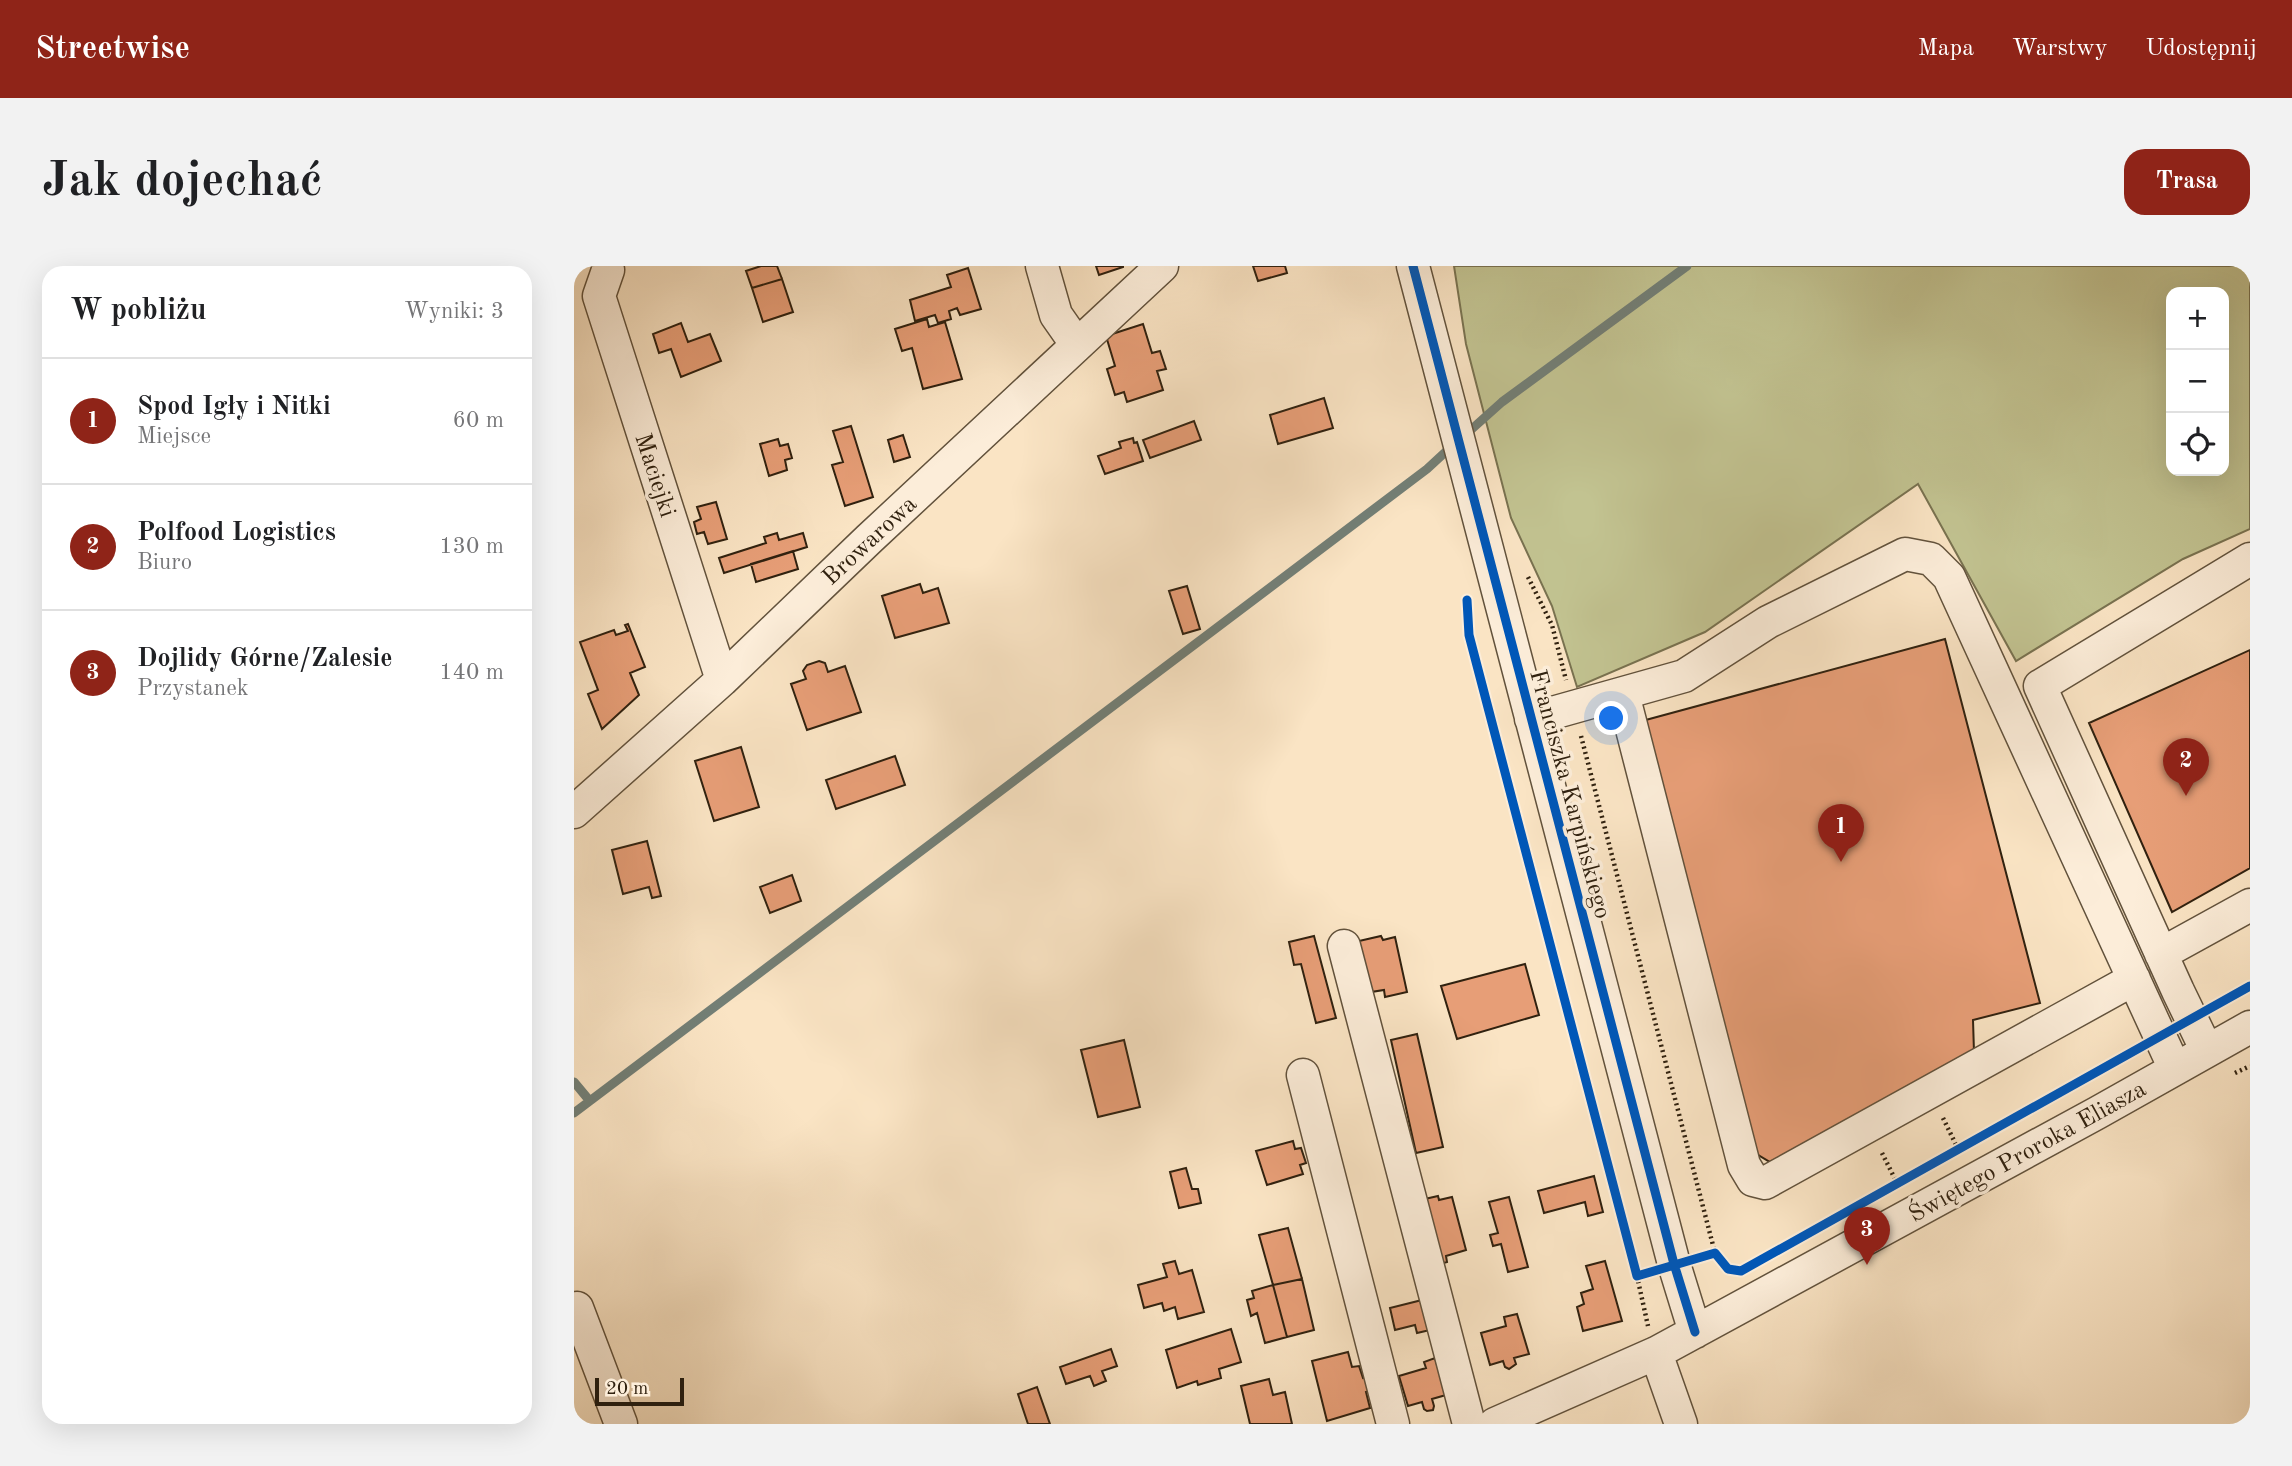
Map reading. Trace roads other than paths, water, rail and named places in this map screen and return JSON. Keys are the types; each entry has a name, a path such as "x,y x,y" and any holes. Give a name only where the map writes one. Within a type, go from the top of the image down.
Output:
{"street":[{"path":"1042,266 1056,315 1077,345"},
{"name":"Browarowa","path":"577,799 722,680 878,530 1162,266"},
{"name":"Franciszka Karpińskiego","path":"1413,266 1674,1264 1695,1332"},
{"name":"Maciejki","path":"608,270 599,296 722,680"},
{"path":"1531,719 1684,676 1768,622 1905,554 1931,559 1950,577 2175,1069"},
{"path":"2207,1051 2040,686 2250,559"},
{"path":"1623,694 1744,1165 1753,1180 1765,1183 2134,979"},
{"path":"2161,954 2250,905"},
{"path":"1344,946 1469,1424"},
{"name":"Świętego Proroka Eliasza","path":"1495,1424 1656,1353 2250,1027"},
{"path":"1303,1075 1393,1424"},
{"path":"577,1308 621,1424"},
{"path":"1656,1353 1681,1424"}],"waterway":[{"path":"1464,436 1502,402 1687,266"},
{"path":"574,1113 1427,469 1453,445"},
{"path":"574,1082 589,1100"}],"place":[{"name":"Polfood Logistics","path":"2186,796"},
{"name":"Spod Igły i Nitki","path":"1841,862"},
{"name":"Dojlidy Górne/Zalesie","path":"1867,1265"}]}
